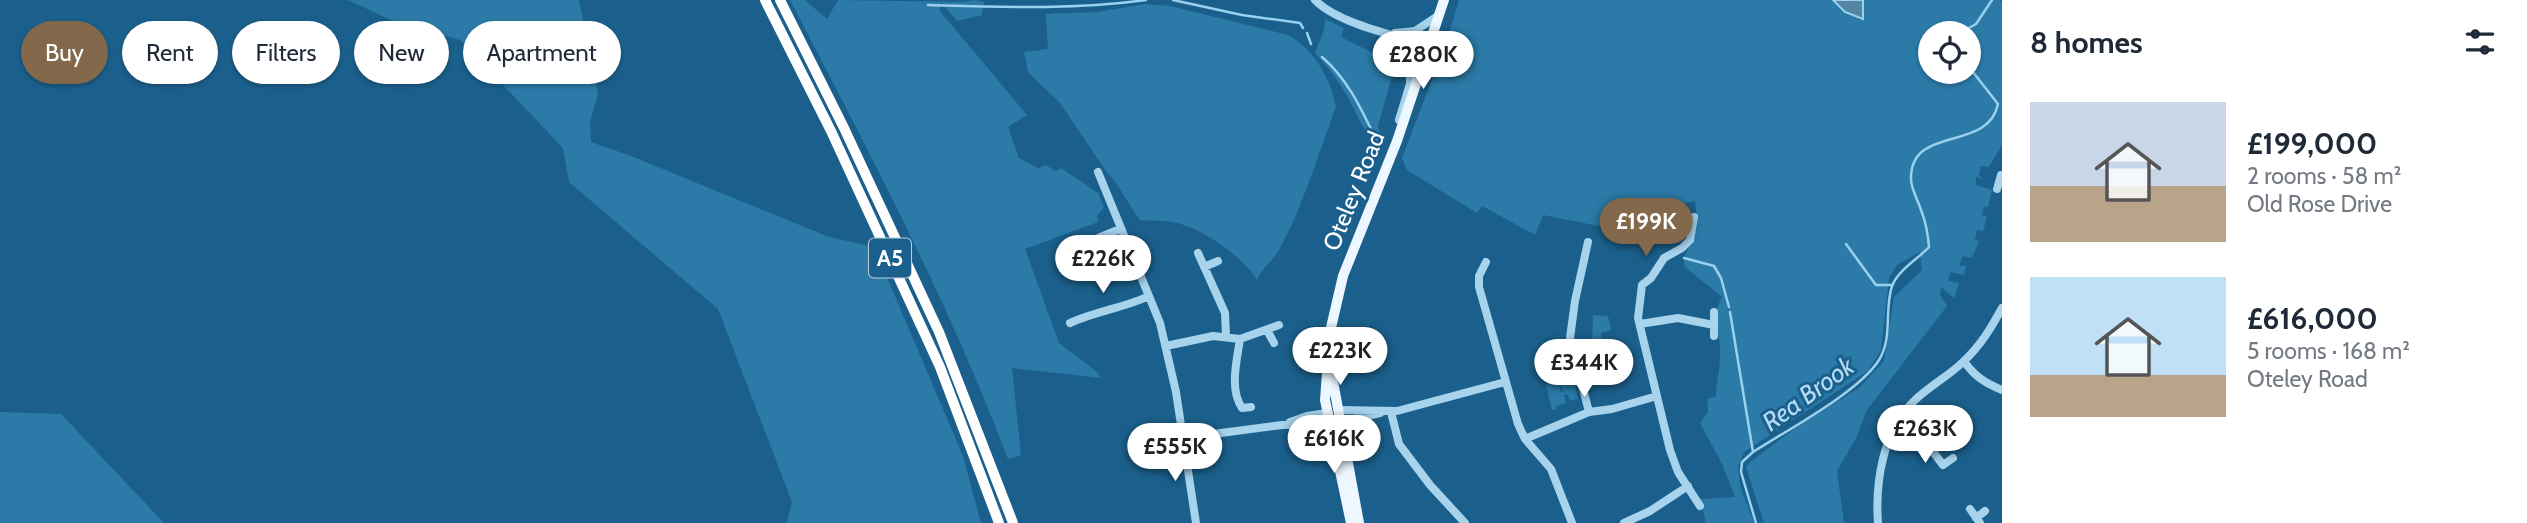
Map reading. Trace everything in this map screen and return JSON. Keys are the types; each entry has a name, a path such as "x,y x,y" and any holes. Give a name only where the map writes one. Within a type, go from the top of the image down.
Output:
{"highway":[{"name":"A5","path":"765,0 831,131 940,367 999,523"},
{"name":"A5","path":"780,0 844,128 939,332 1013,523"}],"main road":[{"name":"Oteley Road","path":"1351,523 1329,424 1332,412 1328,360 1330,332 1343,276 1397,141 1444,0"},
{"name":"Oteley Road","path":"1332,412 1342,422 1359,523"},
{"path":"1329,424 1342,422"}],"street":[{"path":"1315,0 1327,9 1428,51"},
{"path":"1388,34 1415,31 1439,15"},
{"path":"1388,34 1401,46 1410,73 1397,141"},
{"path":"1401,46 1428,51"},
{"path":"1098,172 1149,296 1166,346 1196,523"},
{"path":"1694,217 1689,240 1682,248 1664,258 1651,278 1642,285 1638,311 1674,461 1700,506"},
{"path":"1079,272 1073,255 1076,247 1120,229"},
{"path":"1588,242 1570,338 1589,412"},
{"path":"1198,253 1225,313 1226,336"},
{"path":"1586,254 1598,257"},
{"path":"1664,258 1672,267"},
{"path":"1204,267 1218,261"},
{"path":"1486,262 1479,287 1506,382 1525,439 1550,469 1573,523"},
{"path":"1481,273 1492,277"},
{"path":"1070,323 1100,311 1130,305 1149,296"},
{"path":"1714,312 1714,335"},
{"path":"1878,523 1876,501 1879,476 1884,456 1900,420 1911,403 1964,361 1984,339 2000,314"},
{"path":"1640,324 1678,317 1714,325"},
{"path":"1166,346 1203,337 1226,336 1240,339 1279,325"},
{"path":"1267,330 1273,343"},
{"path":"1240,339 1235,379 1238,402 1243,410"},
{"path":"1964,361 1983,382 2002,390"},
{"path":"1342,422 1506,382"},
{"path":"1525,439 1589,412 1612,409 1657,396"},
{"path":"1284,424 1307,416 1332,412 1389,412"},
{"path":"1389,412 1399,444 1430,485 1465,523"},
{"path":"1900,420 1919,433 1944,465 1954,458"},
{"path":"1183,438 1284,424 1329,424"},
{"path":"1624,523 1650,511 1688,486"},
{"path":"1970,509 1978,520 1985,511"}],"shaded area":[{"path":"348,0 579,0 583,21 463,21 463,43 449,37 449,21 391,20"},
{"path":"790,0 805,0 827,19 838,0 984,2 982,15 957,21 941,2 939,10 1027,115 1008,127 1019,158 1038,168 1046,165 1055,171 1061,168 1098,193 1104,208 1097,215 1098,222 1025,249 1059,343 1096,371 1101,378 1012,368 1021,455 1008,459 960,341 933,283"},
{"path":"1459,0 2002,2 2002,145 1989,167 1981,166 1979,175 1984,179 1976,177 1976,185 1992,190 1988,207 1984,206 1982,215 1987,217 1983,231 1977,230 1975,240 1979,241 1972,258 1963,256 1959,266 1966,266 1964,275 1950,272 1948,281 1959,283 1954,298 1941,287 1940,295 1947,306 1867,410 1856,438 1837,471 1844,523 1764,523 1746,467 1798,426 1859,388 1884,361 1894,297 1922,270 1920,252 1897,265 1889,278 1881,350 1868,371 1744,452 1738,467 1740,486 1754,523 1706,523 1700,499 1735,497 1722,464 1700,423 1708,412 1707,399 1716,396 1720,362 1717,312 1722,297 1685,267 1684,258 1696,226 1695,201 1658,210 1639,234 1543,215 1535,235 1482,206 1477,213 1407,170 1402,158 1446,43"},
{"path":"1833,0 1863,0 1863,19 1845,12"},
{"path":"1145,4 1170,6 1288,35 1313,56 1326,76 1336,107 1295,217 1279,250 1257,280 1231,252 1208,236 1173,222 1140,220 1060,103 1028,72 1024,52 1048,49 1046,14 1098,12"},
{"path":"1325,19 1344,28 1341,37 1383,58 1391,65 1392,76 1378,126 1384,142 1380,151 1369,137 1340,84 1315,53 1324,30"},
{"path":"502,84 596,84 598,94 590,122 591,142 829,237 874,247 963,456 981,523 787,523 792,502 718,309 569,182 563,148"},
{"path":"1593,315 1608,316 1611,330 1601,333 1601,344 1592,347"},
{"path":"1574,377 1578,399 1570,401 1568,395 1564,395 1566,403 1552,410 1546,385 1558,382 1561,392 1567,390 1562,391 1559,381"},
{"path":"0,412 61,414 164,523 0,523"}],"waterway":[{"path":"928,5 1064,7 1146,0"},
{"path":"1173,0 1242,15 1300,23 1303,28"},
{"name":"Rea Brook","path":"1978,21 1992,0"},
{"path":"1307,33 1311,44"},
{"path":"1322,57 1341,77 1380,148"},
{"name":"Rea Brook","path":"1756,523 1741,472 1742,462 1753,452 1856,385 1879,360 1886,342 1892,286 1903,270 1929,247 1924,219 1911,183 1914,162 1923,151 1935,144 1980,129 1991,119 1998,104 1981,82"},
{"path":"1846,244 1876,285 1892,285"},
{"path":"1684,258 1714,266 1721,278 1729,307"},
{"path":"1730,312 1753,452"}]}
